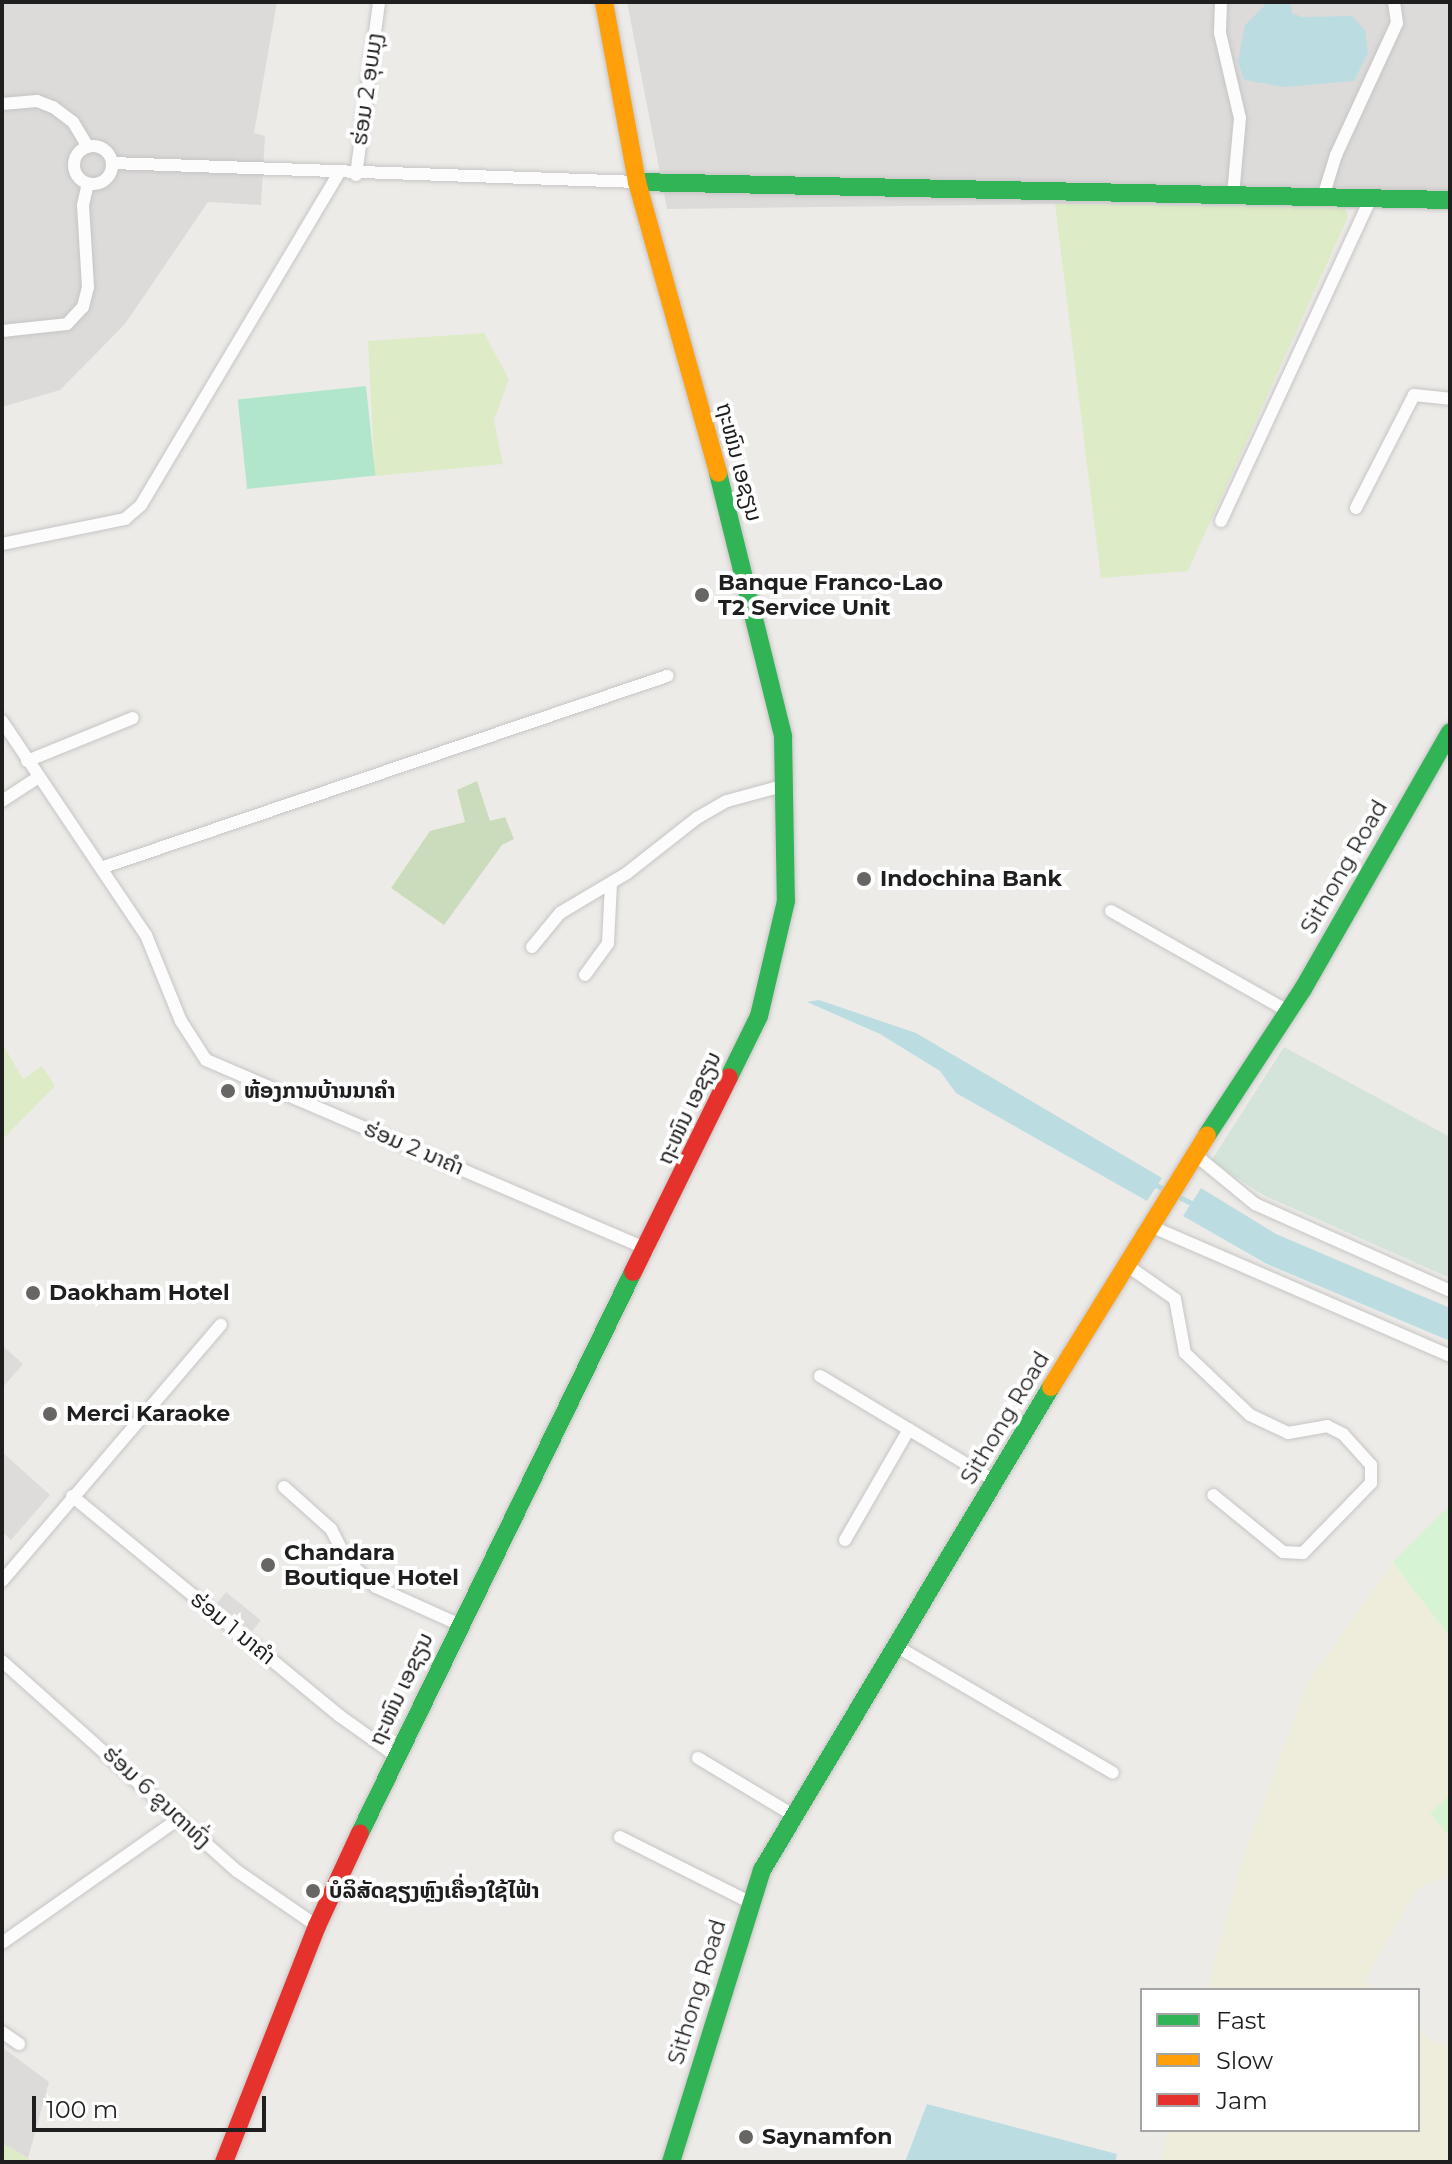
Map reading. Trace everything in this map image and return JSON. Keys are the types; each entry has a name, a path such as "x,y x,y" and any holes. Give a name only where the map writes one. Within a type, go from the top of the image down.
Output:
{"main road":[{"name":"ຖະໜົນ ເອຊຽນ","path":"224,2162 317,1926 396,1756 458,1624 648,1249 759,1016 786,901 783,736 744,568 637,182 604,2"},
{"path":"637,182 1450,200"},
{"name":"Sithong Road","path":"671,2162 749,1902 793,1815 1149,1222 1288,1011 1443,758 1450,732"}],"street":[{"name":"ຮ່ອມ 2 ອຸບມຸງ","path":"356,175 379,2"},
{"path":"1221,2 1220,33 1240,118 1233,195"},
{"path":"1323,197 1336,155 1397,23 1394,2"},
{"path":"2,104 37,101 53,107 73,122 88,147 106,151 112,163"},
{"path":"88,147 74,166 88,184"},
{"path":"112,163 338,175 637,182"},
{"path":"88,184 105,179 112,163"},
{"path":"2,544 125,519 141,505 338,175"},
{"path":"2,331 67,324 83,307 88,287 83,205 88,184"},
{"path":"1221,521 1371,198"},
{"path":"1356,508 1414,395 1450,399"},
{"path":"104,867 667,676"},
{"path":"27,761 133,718"},
{"name":"ຮ່ອມ 2 ນາຄຳ","path":"2,721 37,778 104,867 146,935 187,1034 206,1060 648,1249"},
{"path":"2,801 37,778"},
{"path":"532,947 560,913 611,883 711,809 786,785"},
{"path":"585,975 608,943 611,883"},
{"path":"1111,911 1288,1011"},
{"path":"1193,1153 1255,1204 1450,1291"},
{"path":"1149,1222 1450,1356"},
{"path":"1125,1264 1175,1299 1185,1353 1250,1415 1288,1433 1327,1426 1343,1434 1371,1465 1371,1483 1303,1553 1283,1552 1213,1495"},
{"path":"2,1581 221,1325"},
{"path":"820,1376 995,1481"},
{"path":"845,1540 909,1429"},
{"path":"284,1487 331,1529 347,1561 376,1587 458,1624"},
{"name":"ຮ່ອມ 1 ນາຄຳ","path":"72,1496 340,1716 396,1756"},
{"path":"896,1646 1113,1773"},
{"name":"ຮ່ອມ 6 ຂູນຕາທົ່ງ","path":"2,1661 237,1871 317,1926"},
{"path":"698,1758 793,1815"},
{"path":"2,1943 180,1818"},
{"path":"620,1837 749,1902"},
{"path":"2,2032 19,2044"}],"shaded area":[{"path":"2,2 277,2 254,133 265,136 261,205 208,202 125,324 60,390 2,407"},
{"path":"627,2 1450,2 1450,210 1055,204 667,209"},
{"path":"1284,1047 1450,1137 1450,1278 1263,1195 1211,1161"},
{"path":"2,1345 23,1364 2,1388"},
{"path":"2,1452 50,1495 11,1540 2,1532"},
{"path":"226,1592 261,1620 252,1631 217,1603"},
{"path":"2,2047 49,2082 28,2158 2,2143"}],"green space":[{"path":"1055,204 1345,207 1348,217 1188,571 1101,578"},
{"path":"484,333 509,379 494,420 503,464 375,476 368,341"},
{"path":"366,386 375,476 247,489 238,399"},
{"path":"477,781 490,821 505,817 514,839 502,845 444,925 391,888 430,831 465,822 457,790"},
{"path":"2,1043 23,1079 42,1066 55,1086 2,1140"},
{"path":"1450,1505 1450,1637 1393,1562"},
{"path":"1393,1562 1450,1637 1450,1795 1430,1813 1450,1837 1450,1876 1418,1888 1365,1980 1374,1988 1208,1988 1243,1859 1307,1684"},
{"path":"1450,1795 1450,1837 1430,1813"},
{"path":"1420,2030 1435,2043 1450,2046 1450,2162 1160,2162 1168,2132 1420,2132"},
{"path":"2,2143 28,2158 30,2162 2,2162"}],"water":[{"path":"1268,2 1291,2 1292,13 1302,17 1352,16 1365,30 1368,53 1354,81 1285,87 1244,80 1238,61 1245,25"},
{"path":"819,1000 916,1033 1162,1178 1147,1201 956,1093 940,1071 880,1034 807,1002"},
{"path":"1201,1188 1276,1234 1450,1308 1450,1341 1267,1264 1183,1216"},
{"path":"927,2104 1117,2154 1115,2162 905,2162"}],"waterway":[{"path":"1154,1184 1195,1205"}],"traffic: fast":[{"path":"637,182 1450,200"},
{"path":"718,473 783,736 786,901 759,1016 729,1077"},
{"path":"1207,1135 1303,989 1450,732"},
{"path":"360,1833 633,1272"},
{"path":"671,2162 762,1870 1051,1387"}],"traffic: slow":[{"path":"604,2 637,182 718,473"},
{"path":"1051,1387 1207,1135"}],"traffic: jam":[{"path":"633,1272 729,1077"},
{"path":"224,2162 317,1926 360,1833"}],"place":[{"name":"Banque Franco-Lao T2 Service Unit","path":"702,595"},
{"name":"Indochina Bank","path":"864,879"},
{"name":"ຫ້ອງການບ້ານນາຄໍາ","path":"228,1091"},
{"name":"Daokham Hotel","path":"33,1293"},
{"name":"Merci Karaoke","path":"50,1414"},
{"name":"Chandara Boutique Hotel","path":"268,1565"},
{"name":"ບໍລິສັດຊຽງຫຼົງເຄື່ອງໃຊ້ໄຟ້າ","path":"313,1891"},
{"name":"Saynamfon","path":"746,2137"}]}
